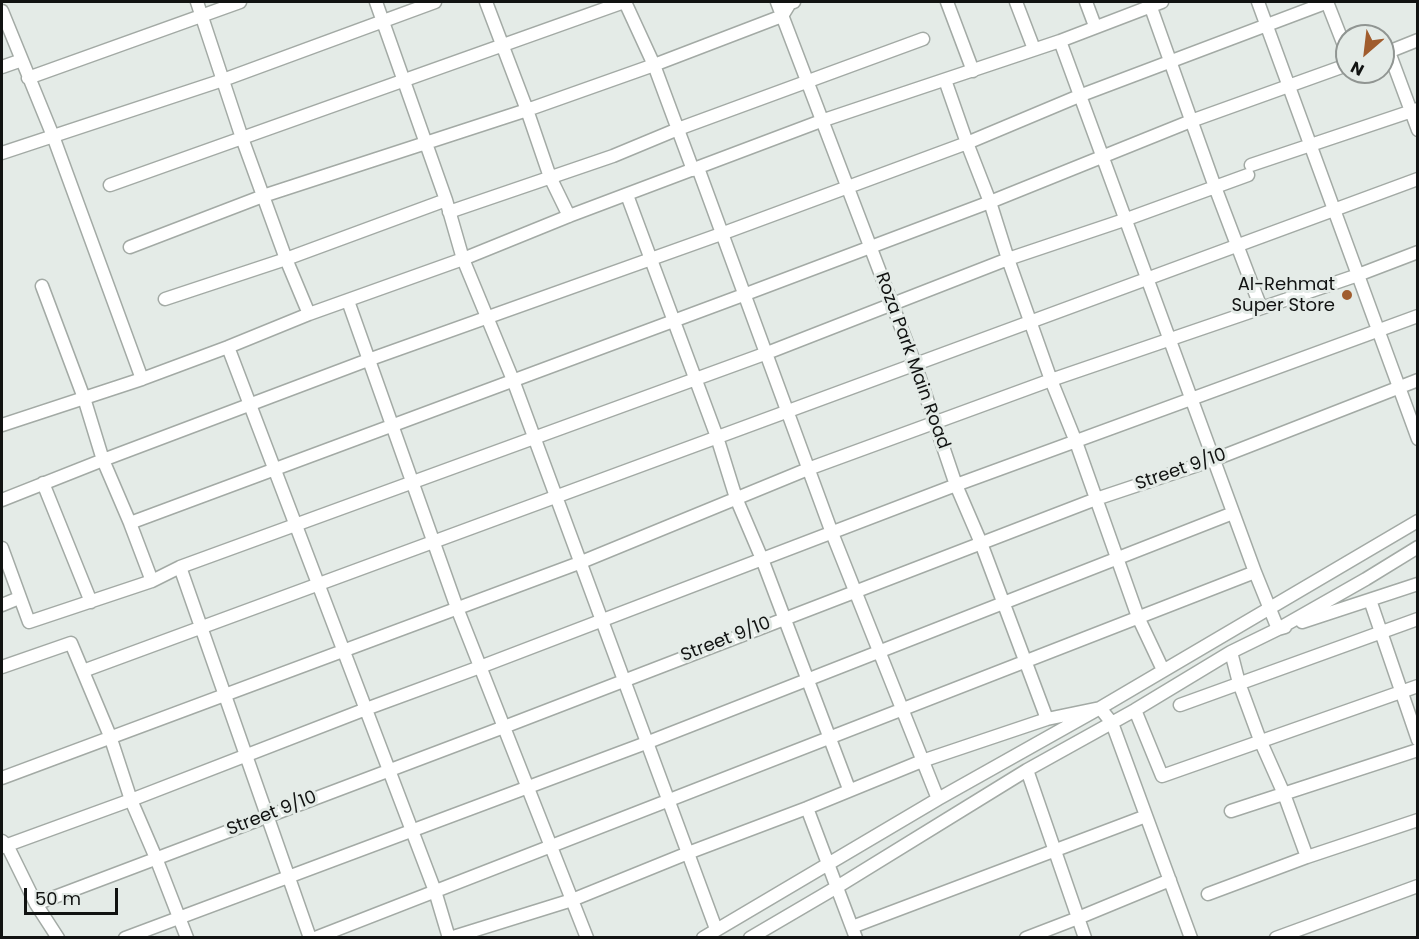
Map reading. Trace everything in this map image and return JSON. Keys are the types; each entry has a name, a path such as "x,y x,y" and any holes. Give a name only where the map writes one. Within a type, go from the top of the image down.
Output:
{"street":[{"path":"197,2 242,138 286,259 309,314"},
{"path":"28,78 240,2"},
{"path":"376,2 405,80 463,259 513,380 716,930"},
{"path":"2,153 223,80 435,2"},
{"path":"486,2 550,177 569,216"},
{"path":"110,185 625,2 654,65 746,294 808,470 938,799"},
{"name":"Roza Park Main Road","path":"777,2 915,364 956,485 981,543 1047,719"},
{"path":"130,247 263,196 527,110 654,65 782,16 790,3 794,2"},
{"path":"947,2 973,71"},
{"path":"1016,2 1034,49"},
{"path":"1086,2 1095,26"},
{"path":"1258,2 1418,439"},
{"path":"2,500 368,360 967,143 1079,96 1327,2 1336,24"},
{"path":"2,425 142,379 309,314 463,259 569,216 821,121 1060,41 1154,3 1170,61 1191,121 1261,308"},
{"path":"2,11 52,136 142,379"},
{"path":"165,299 447,206 550,177 613,156 678,129 923,39"},
{"path":"1395,49 1418,40"},
{"path":"1060,41 1233,513 1278,629"},
{"path":"2,67 22,60"},
{"path":"130,523 746,294 990,202 1191,121 1335,69"},
{"path":"1395,72 1414,111 1418,130"},
{"path":"945,80 1138,618 1163,670"},
{"path":"2,548 29,622 152,581 180,567 766,353 1008,260 1215,187 1310,144 1414,111"},
{"path":"82,670 1418,179"},
{"path":"627,195 717,437 736,498 785,617 849,789"},
{"path":"2,778 579,563 736,498 934,423 1418,252"},
{"path":"42,286 84,398 103,460 152,581"},
{"path":"348,301 457,608 587,938"},
{"path":"3,844 131,800 246,754 480,668 956,485 1418,316"},
{"path":"228,347 435,891 449,938 572,900 922,761 1047,719 1100,708"},
{"name":"Street 9/10","path":"36,904 1096,499 1214,460 1418,380"},
{"path":"43,483 91,602"},
{"path":"124,938 646,743 1233,513"},
{"path":"703,938 1418,521"},
{"path":"750,938 1027,771 1136,710 1231,652 1278,629 1366,579 1418,547"},
{"path":"180,567 310,938"},
{"path":"315,938 1255,572"},
{"path":"1278,629 1418,584"},
{"path":"2,604 19,598"},
{"path":"1370,600 1418,740"},
{"path":"1180,705 1418,620"},
{"path":"2,667 71,643 110,736 131,800 187,938"},
{"path":"1231,652 1239,683 1260,740 1284,794 1307,857"},
{"path":"1136,710 1162,776 1418,686"},
{"path":"1100,708 1112,723 1191,938"},
{"path":"1231,811 1418,750"},
{"path":"1027,771 1085,938"},
{"path":"807,808 854,932 1146,816"},
{"path":"1208,894 1307,857 1418,820"},
{"path":"2,828 3,844 36,904 58,938"},
{"path":"1026,938 1170,880"},
{"path":"1276,938 1418,886"}],"place":[{"name":"Al-Rehmat Super Store","path":"1347,295"}]}
